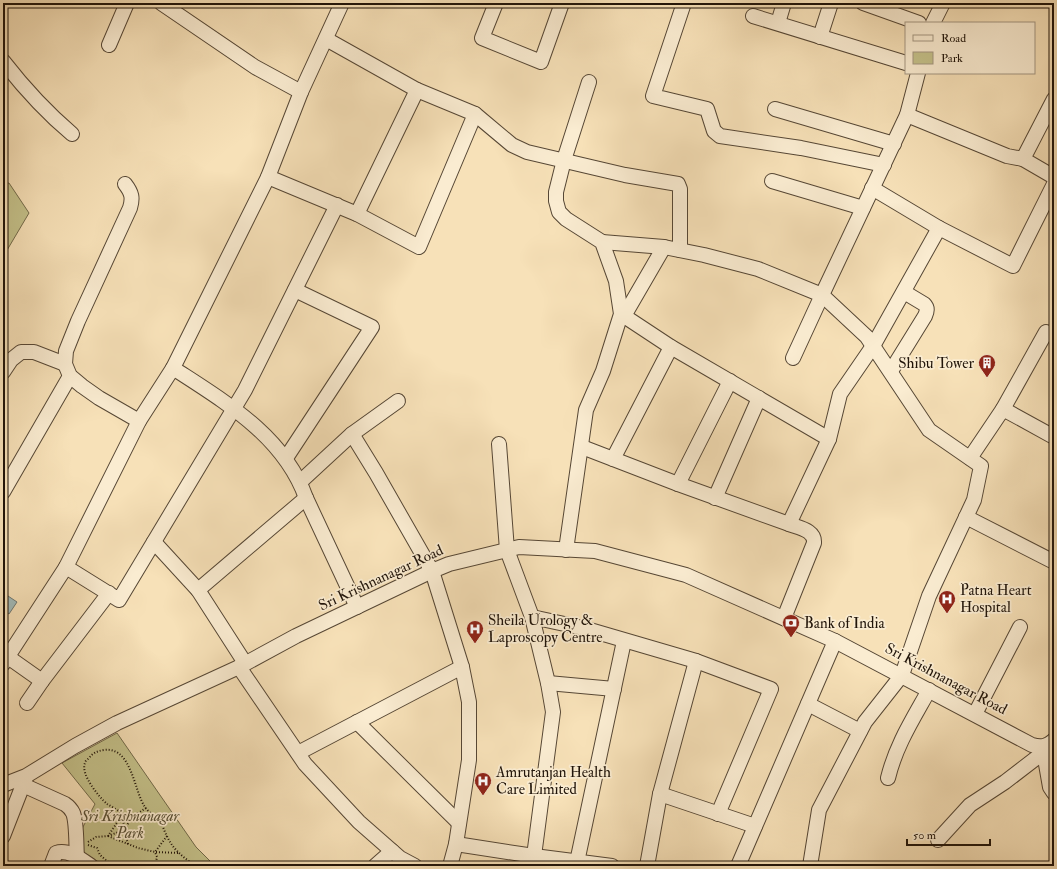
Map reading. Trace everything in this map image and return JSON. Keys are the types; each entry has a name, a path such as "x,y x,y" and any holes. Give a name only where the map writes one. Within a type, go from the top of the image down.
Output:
{"street":[{"path":"109,45 127,3"},
{"path":"161,3 255,67 301,92"},
{"path":"42,681 6,660 66,567 139,421 173,368 268,177 301,92 342,3"},
{"path":"496,3 482,38 541,62 562,3"},
{"path":"684,3 653,96 708,109 714,131 720,136 801,148 884,165"},
{"path":"778,23 784,3"},
{"path":"820,37 831,3"},
{"path":"863,3 915,22"},
{"path":"934,22 943,3"},
{"path":"753,16 905,63"},
{"path":"326,39 417,90 476,114 512,145 527,152 625,175 678,184 680,189 680,250"},
{"path":"3,61 15,78 47,113 72,134"},
{"path":"793,358 907,115 918,74"},
{"path":"589,82 564,160 556,192 556,201 559,212 566,219 602,242 664,247 704,255 758,269 822,295 867,337 929,430 981,466 974,500 929,596 902,675 865,722 819,810 810,866"},
{"path":"357,214 417,90"},
{"path":"1024,159 1054,99"},
{"path":"775,110 894,144"},
{"path":"268,177 357,214 419,247 476,114"},
{"path":"907,115 1007,156 1024,159 1054,177"},
{"path":"772,181 863,208"},
{"path":"3,491 67,370 66,351 78,321 130,208 132,200 131,192 125,184"},
{"path":"872,188 939,228 1013,266 1054,184"},
{"path":"66,567 119,600 245,390 337,205"},
{"path":"789,524 829,439 840,394 873,346 939,228"},
{"path":"602,242 616,280 623,315 671,347 829,439"},
{"path":"566,550 582,447 586,410 603,371 623,315 664,247"},
{"path":"286,458 372,327 295,290"},
{"path":"891,371 925,316 927,309 927,306 904,292"},
{"path":"970,458 1003,409 1046,332"},
{"path":"613,459 671,347"},
{"path":"3,372 11,360 21,352 34,352 67,370 99,398 139,421"},
{"path":"173,368 233,409 259,429 286,458 300,482 357,607"},
{"path":"678,484 730,381"},
{"path":"715,498 759,398"},
{"path":"300,482 352,434 398,402"},
{"path":"1003,409 1054,437"},
{"path":"352,434 432,571 462,667 469,702 469,760 456,844 450,866"},
{"path":"500,444 507,550 532,617 548,683 553,712 534,856"},
{"path":"582,447 715,498 808,531 812,534 815,538 814,543 784,618"},
{"path":"198,590 306,498"},
{"path":"966,517 1054,562"},
{"path":"154,542 198,590 242,665 305,764 359,822 400,858 415,866"},
{"name":"Sri Krishnanagar Road","path":"4,782 25,781 55,757 88,744 117,723 242,665 296,636 432,571 449,564 518,547 595,551 686,575 835,641 902,675 1032,745 1047,746"},
{"path":"27,703 109,593"},
{"path":"532,617 583,628 696,661 771,689 718,814"},
{"path":"975,714 1020,627"},
{"path":"586,864 614,689 624,641"},
{"path":"738,866 835,641"},
{"path":"647,866 660,794 696,661"},
{"path":"298,752 462,667"},
{"path":"548,683 614,689"},
{"path":"888,778 898,746 929,690"},
{"path":"808,704 860,731"},
{"path":"357,722 459,823"},
{"path":"1047,746 1050,786 1054,793"},
{"path":"938,840 970,805 1005,782 1047,746"},
{"path":"3,836 25,781 71,808 74,814 77,858"},
{"path":"660,794 755,826"},
{"path":"456,844 586,864 612,866"},
{"path":"375,866 392,851"},
{"path":"51,866 56,853 62,852 91,866"}],"path":[{"path":"132,817 123,814 106,803 89,781 84,772 84,763 92,753 106,750 117,752 129,766 146,808 163,826 167,836 178,852 196,866"},
{"path":"113,866 100,855 97,848 84,844 96,836 108,836 124,830 132,817 146,808"},
{"path":"123,814 124,830 128,844"},
{"path":"108,836 123,814"},
{"path":"108,836 147,851 178,852"},
{"path":"155,852 167,836"},
{"path":"155,852 157,857 155,866"}],"green space":[{"path":"9,183 29,213 3,257 3,184"},
{"name":"Sri Krishnanagar Park","path":"117,733 196,847 215,866 105,866 73,846 95,804 62,763"}],"water":[{"path":"5,594 17,602 9,614 3,610 3,598"}],"place":[{"name":"Shibu Tower","path":"987,378"},
{"name":"Patna Heart Hospital","path":"947,614"},
{"name":"Bank of India","path":"791,638"},
{"name":"Sheila Urology & Laproscopy Centre","path":"475,644"},
{"name":"Amrutanjan Health Care Limited","path":"483,796"}]}
